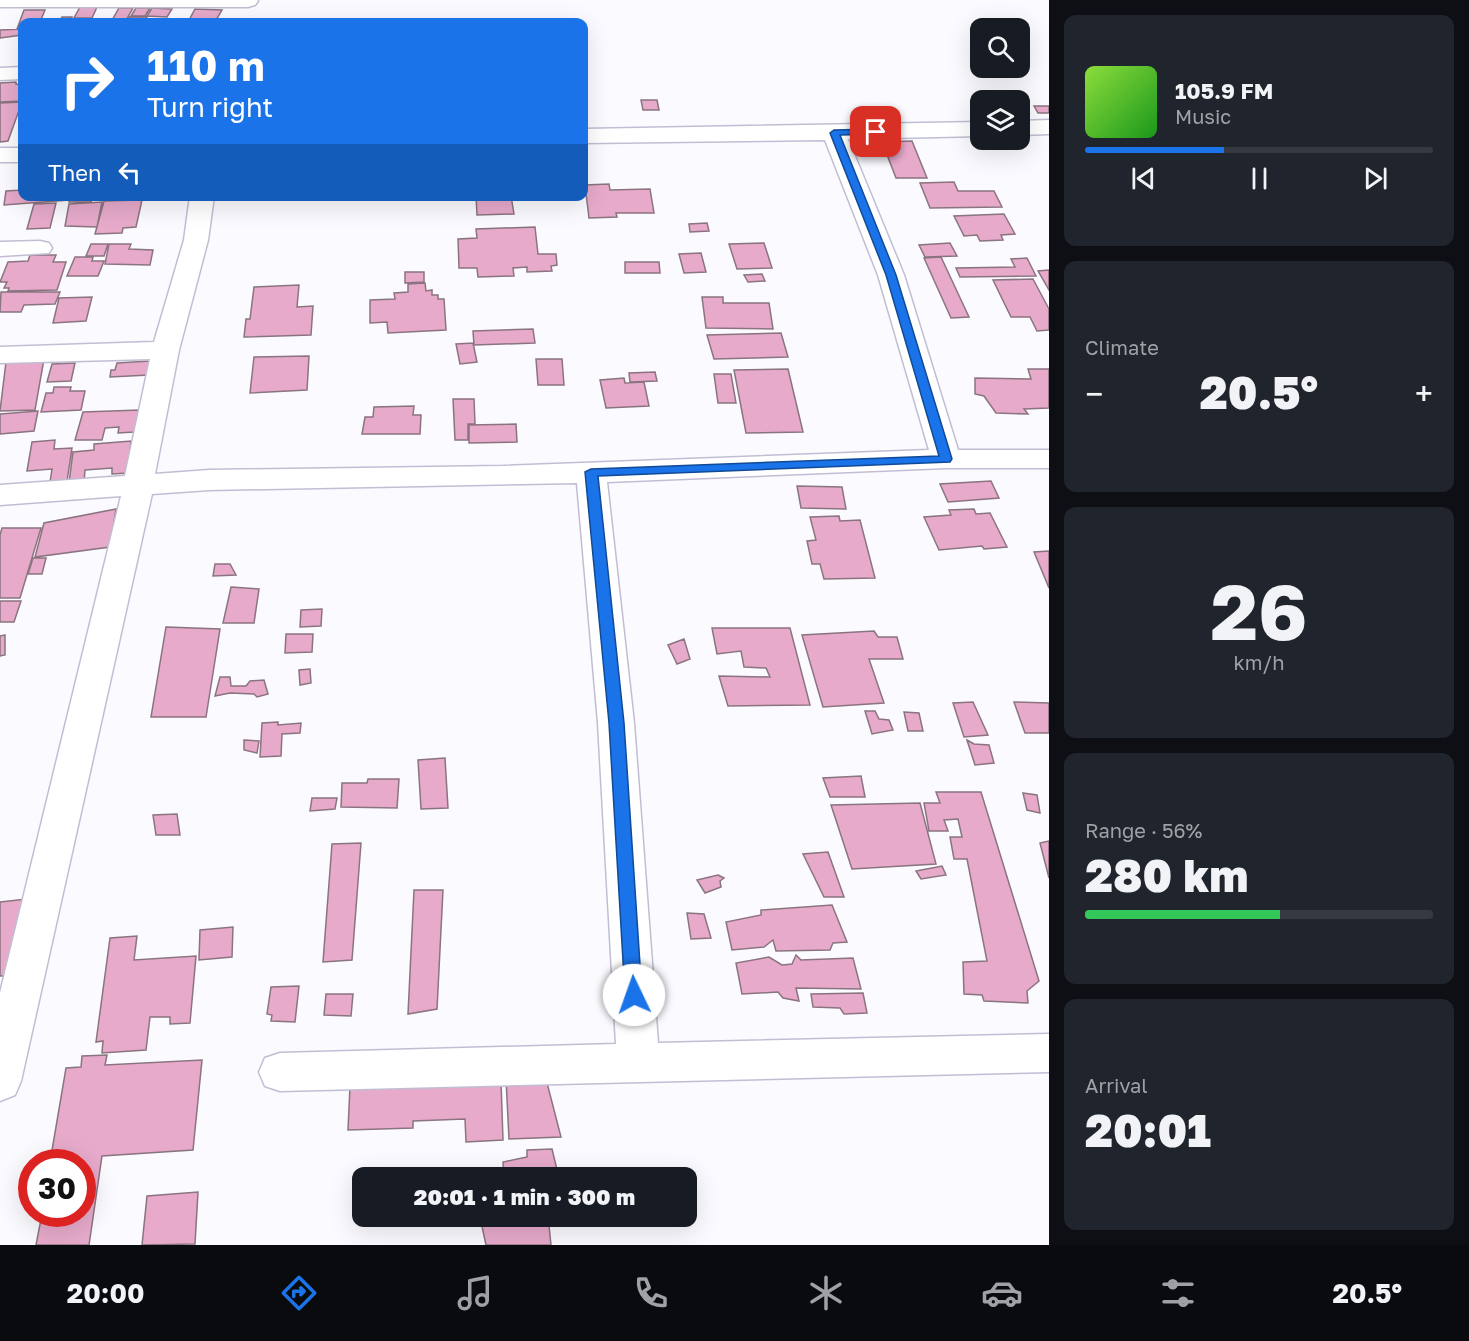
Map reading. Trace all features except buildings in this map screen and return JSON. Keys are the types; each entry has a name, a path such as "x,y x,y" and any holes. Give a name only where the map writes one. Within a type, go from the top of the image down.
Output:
{"street":[{"path":"0,1 250,5"},
{"path":"0,74 18,74"},
{"path":"1030,128 1049,127"},
{"path":"588,135 970,129"},
{"path":"834,133 891,275 946,459"},
{"path":"0,156 18,155"},
{"path":"0,1081 138,487 165,350 196,240 201,201"},
{"path":"0,249 40,248"},
{"path":"0,355 165,350"},
{"path":"0,495 138,487 209,480 503,476 946,459 1049,459"},
{"path":"591,472 616,723 638,1063"},
{"path":"280,1072 1049,1053"}],"route":[{"path":"634,995 616,723 591,472 946,459 891,275 834,133 876,132"}]}
